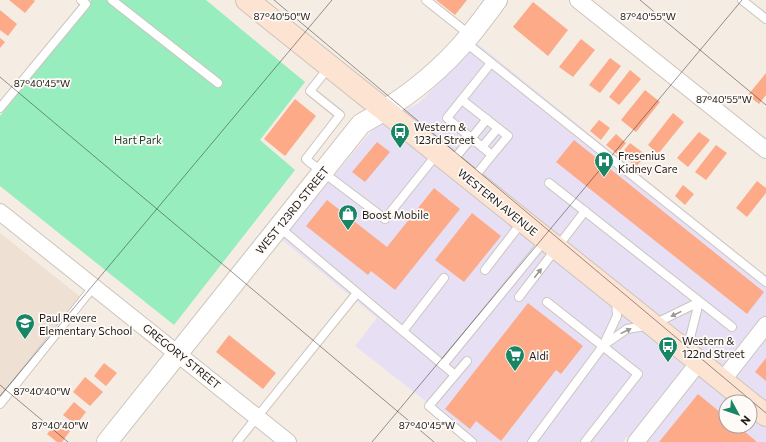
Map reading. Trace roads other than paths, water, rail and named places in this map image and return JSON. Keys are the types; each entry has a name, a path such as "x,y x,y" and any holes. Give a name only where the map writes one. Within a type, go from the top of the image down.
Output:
{"main road":[{"name":"WESTERN AVENUE","path":"247,0 471,181 740,394"},
{"name":"WESTERN AVENUE","path":"758,408 766,415"}],"street":[{"name":"WEST 123RD STREET","path":"107,442 361,124 409,94 467,38 497,0"},
{"path":"578,0 766,150"},
{"name":"GREGORY STREET","path":"0,212 288,442"},
{"path":"722,380 766,325"},
{"path":"636,442 693,357"}],"lane":[{"path":"0,108 86,4 81,0"},
{"path":"112,0 218,83"},
{"path":"426,0 467,38 491,63 766,282"},
{"path":"742,0 766,19"},
{"path":"491,63 447,118 492,155"},
{"path":"329,67 310,91 340,115 306,159 385,219 444,159 471,138 487,119"},
{"path":"462,100 508,136 471,181"},
{"path":"482,147 498,128"},
{"path":"549,183 732,327"},
{"path":"443,365 551,244 585,211"},
{"path":"485,270 522,221"},
{"path":"278,227 455,375"},
{"path":"519,297 551,244"},
{"path":"403,331 444,278"},
{"path":"0,404 94,286"},
{"path":"237,442 357,293"},
{"path":"532,442 603,346 617,316 616,296"},
{"path":"547,302 638,374 585,442"},
{"path":"603,346 627,330 652,325 699,302"},
{"path":"693,357 699,302"},
{"path":"467,361 429,406 472,442"}],"place":[{"name":"Western & 123rd Street","path":"400,149"},
{"name":"Fresenius Kidney Care","path":"604,178"},
{"name":"Boost Mobile","path":"348,231"},
{"name":"Paul Revere Elementary School","path":"25,340"},
{"name":"Western & 122nd Street","path":"668,363"},
{"name":"Aldi","path":"515,372"}],"park label":[{"name":"Hart Park","path":"138,139"}]}
